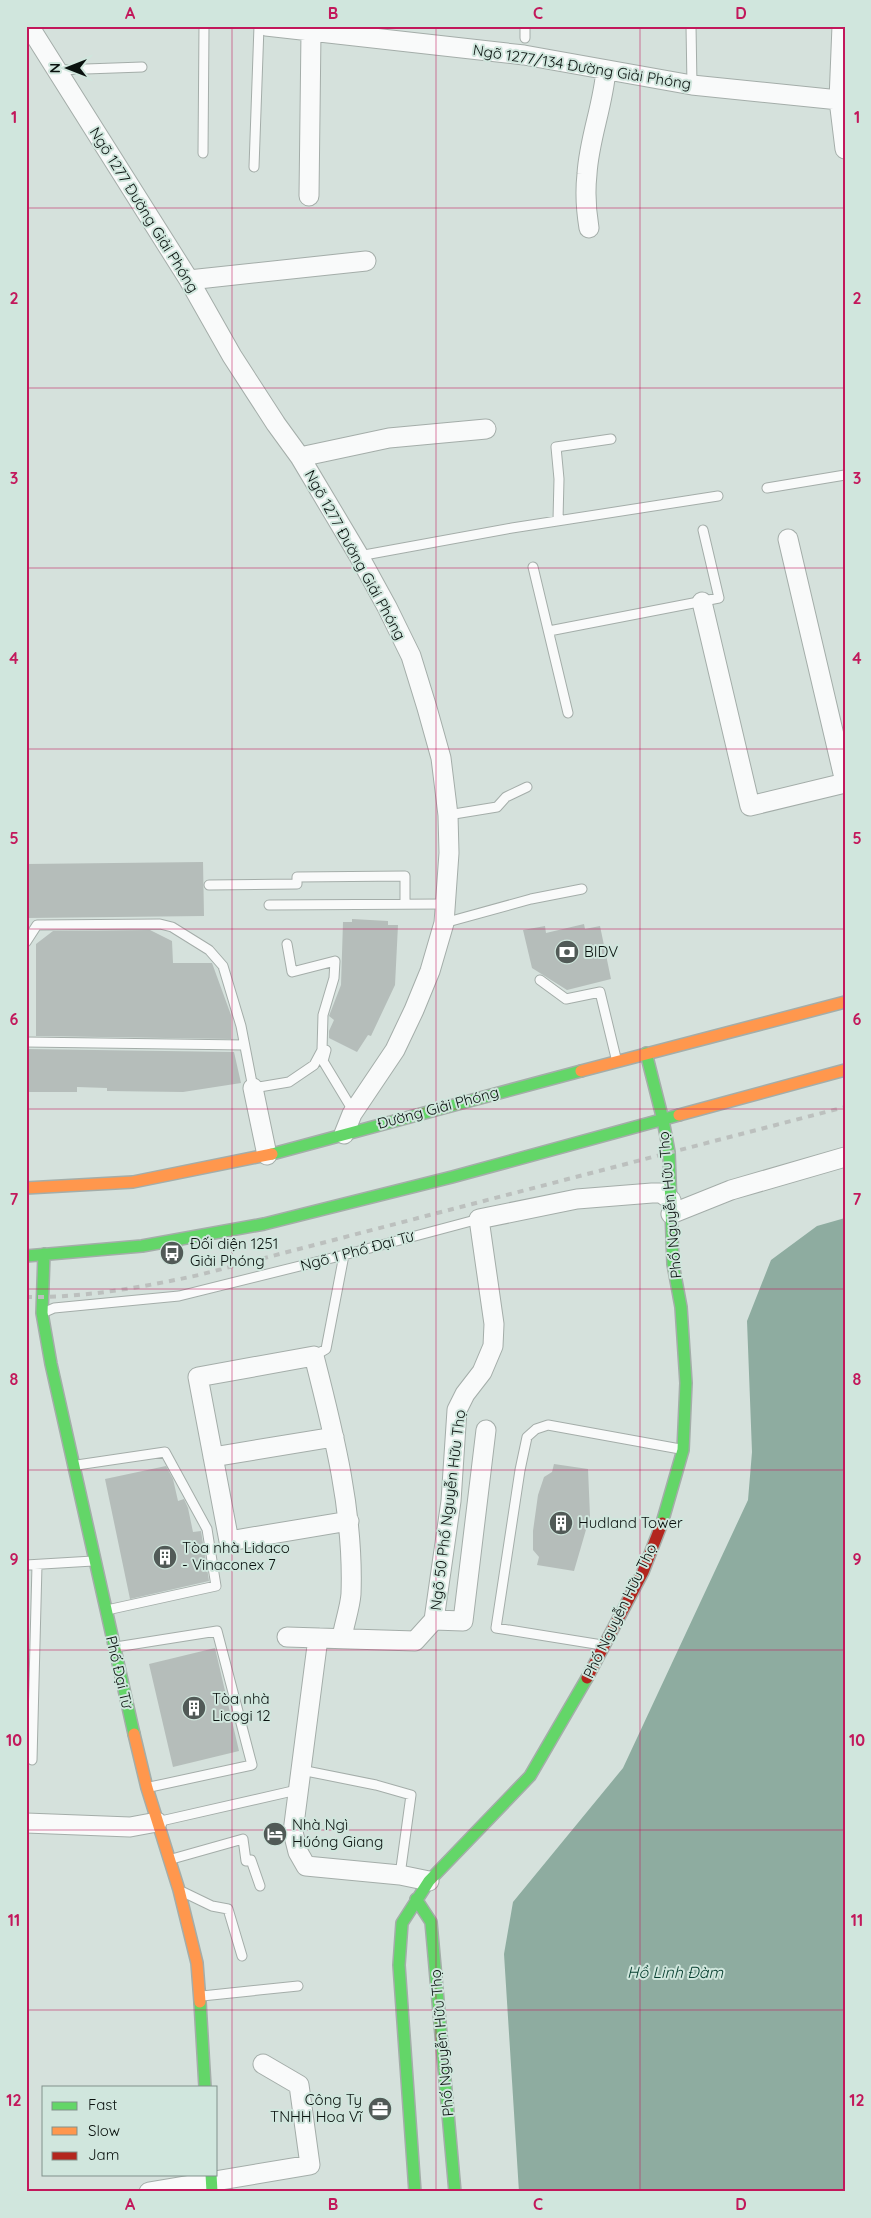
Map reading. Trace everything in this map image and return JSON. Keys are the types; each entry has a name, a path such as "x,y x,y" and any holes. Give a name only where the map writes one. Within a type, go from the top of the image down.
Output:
{"main road":[{"name":"Đường Giải Phóng","path":"26,1188 133,1182 267,1155 646,1053 845,1002"},
{"name":"Phố Nguyễn Hữu Thọ","path":"415,2192 399,1965 402,1923 416,1899 429,1882 530,1776 572,1707 643,1572 667,1510 683,1450 686,1383 682,1307 673,1264 669,1152 646,1053"},
{"path":"26,1256 142,1246 264,1224 452,1177 845,1070"},
{"name":"Phố Đại Từ","path":"44,1254 34,1314 51,1364 105,1610 147,1788 178,1890 197,1962 205,2086"},
{"name":"Phố Nguyễn Hữu Thọ","path":"416,1899 431,1922 454,2192"}],"street":[{"name":"Ngõ 1277 Đường Giải Phóng","path":"29,26 123,178 190,280 237,363 276,424 300,457 359,556 411,656 441,758 448,815 445,913 430,971 414,1010 394,1050 352,1114 344,1134"},
{"name":"Ngõ 1277/134 Đường Giải Phóng","path":"266,26 524,55 692,85 842,99"},
{"path":"842,26 842,99 845,149"},
{"path":"302,30 309,196"},
{"path":"588,228 587,172 604,97 606,70"},
{"path":"190,280 366,261"},
{"path":"300,457 389,438 486,429"},
{"path":"702,602 750,806 845,782 788,539"},
{"path":"253,1088 267,1155"},
{"path":"671,1207 845,1157"},
{"name":"Ngõ 1 Phố Đại Từ","path":"479,1219 577,1199 652,1193 661,1194 671,1207"},
{"name":"Ngõ 50 Phố Nguyễn Hữu Thọ","path":"287,1637 415,1641 434,1620 451,1501 457,1410 465,1394 482,1372 493,1346 494,1324 479,1219"},
{"path":"342,1638 351,1595 349,1521 334,1437 314,1356 198,1377 229,1540 349,1521"},
{"path":"434,1620 463,1621 486,1430"},
{"path":"213,1457 334,1437"},
{"path":"318,1638 293,1832 298,1852 306,1866 400,1875 429,1882"},
{"path":"26,1823 130,1827 157,1822"},
{"path":"150,2192 310,2165 299,2085 263,2064"}],"lane":[{"path":"203,153 204,26"},
{"path":"254,167 259,26"},
{"path":"524,38 525,26"},
{"path":"691,26 692,85"},
{"path":"57,70 142,67"},
{"path":"558,520 559,479 556,447 611,438"},
{"path":"767,488 845,475"},
{"path":"359,556 558,520 718,496"},
{"path":"549,631 719,598 703,530"},
{"path":"533,567 568,713"},
{"path":"448,815 496,807 506,797 527,787"},
{"path":"209,885 296,884 296,877 405,876 405,904"},
{"path":"269,905 405,904 445,913 582,889"},
{"path":"26,942 37,925 160,924 172,928 209,950 223,966 241,1026 253,1088 289,1082 314,1066 322,1050 323,1015 334,978 334,961 292,972 288,944"},
{"path":"540,980 566,998 600,992 617,1061"},
{"path":"328,1040 323,1061 352,1109 352,1114"},
{"path":"26,1042 244,1045"},
{"name":"Ngõ 1 Phố Đại Từ","path":"34,1314 54,1308 179,1296 479,1219"},
{"path":"314,1356 326,1350 344,1255"},
{"path":"603,1646 496,1628 520,1470 527,1437 536,1429 548,1425 683,1450"},
{"path":"74,1465 165,1452 207,1529 216,1586 105,1610"},
{"path":"26,1565 95,1561"},
{"path":"32,1760 37,1565"},
{"path":"114,1648 217,1631 252,1765 147,1788"},
{"path":"301,1770 376,1785 411,1795 400,1875"},
{"path":"157,1822 297,1790"},
{"path":"169,1860 243,1839 246,1861 251,1860 260,1886"},
{"path":"178,1890 212,1906 228,1909 242,1956"},
{"path":"200,1996 298,1986"}],"water":[{"name":"Hồ Linh Đàm","path":"845,1218 845,2192 519,2192 504,1954 513,1902 623,1768 748,1500 752,1452 747,1321 771,1260 817,1226"}],"building":[{"path":"203,862 204,916 26,918 26,864"},
{"path":"352,919 388,921 388,925 398,925 395,985 371,1036 368,1035 357,1052 329,1038 329,1031 334,1020 329,1016 341,985 343,922 352,922"},
{"name":"BIDV","path":"584,924 585,929 600,926 611,979 567,990 532,968 523,930 545,926 546,933"},
{"path":"150,930 172,941 173,963 212,963 231,1015 231,1039 36,1036 36,944 53,931"},
{"path":"26,1049 234,1052 241,1083 183,1092 107,1091 107,1088 77,1087 77,1092 26,1092"},
{"name":"Hudland Tower","path":"554,1464 588,1469 590,1516 574,1571 537,1565 539,1557 533,1550 533,1531 538,1495 544,1477 552,1472"},
{"name":"Tòa nhà Lidaco - Vinaconex 7","path":"166,1466 173,1479 178,1501 184,1499 188,1508 193,1532 201,1531 209,1581 130,1599 105,1479"},
{"name":"Tòa nhà Licogi 12","path":"215,1648 239,1751 173,1767 149,1664"}],"railway":[{"path":"26,1297 70,1296 113,1291 199,1275 845,1107"}],"traffic: fast":[{"path":"646,1053 663,1120"},
{"path":"272,1154 581,1071"},
{"path":"26,1256 142,1246 264,1224 452,1177 679,1115"},
{"path":"662,1523 683,1450 686,1383 681,1307 673,1264 669,1152 663,1120"},
{"path":"44,1254 42,1313 51,1364 134,1734"},
{"path":"415,2192 399,1965 402,1923 429,1881 530,1776 587,1678"},
{"path":"416,1899 431,1922 455,2192"},
{"path":"200,2002 205,2086"},
{"path":"211,2176 212,2192"}],"traffic: slow":[{"path":"581,1071 845,1002"},
{"path":"679,1115 845,1070"},
{"path":"26,1188 133,1182 272,1154"},
{"path":"134,1734 147,1788 179,1890 197,1963 200,2002"}],"traffic: jam":[{"path":"587,1678 643,1572 662,1523"}],"place":[{"name":"BIDV","path":"567,952"},
{"name":"Đối diện 1251 Giải Phóng","path":"172,1253"},
{"name":"Hudland Tower","path":"561,1523"},
{"name":"Tòa nhà Lidaco - Vinaconex 7","path":"165,1557"},
{"name":"Tòa nhà Licogi 12","path":"194,1708"},
{"name":"Nhà Ngì Húóng Giang","path":"275,1834"},
{"name":"Công Ty TNHH Hoa Vĩ","path":"380,2109"}]}
